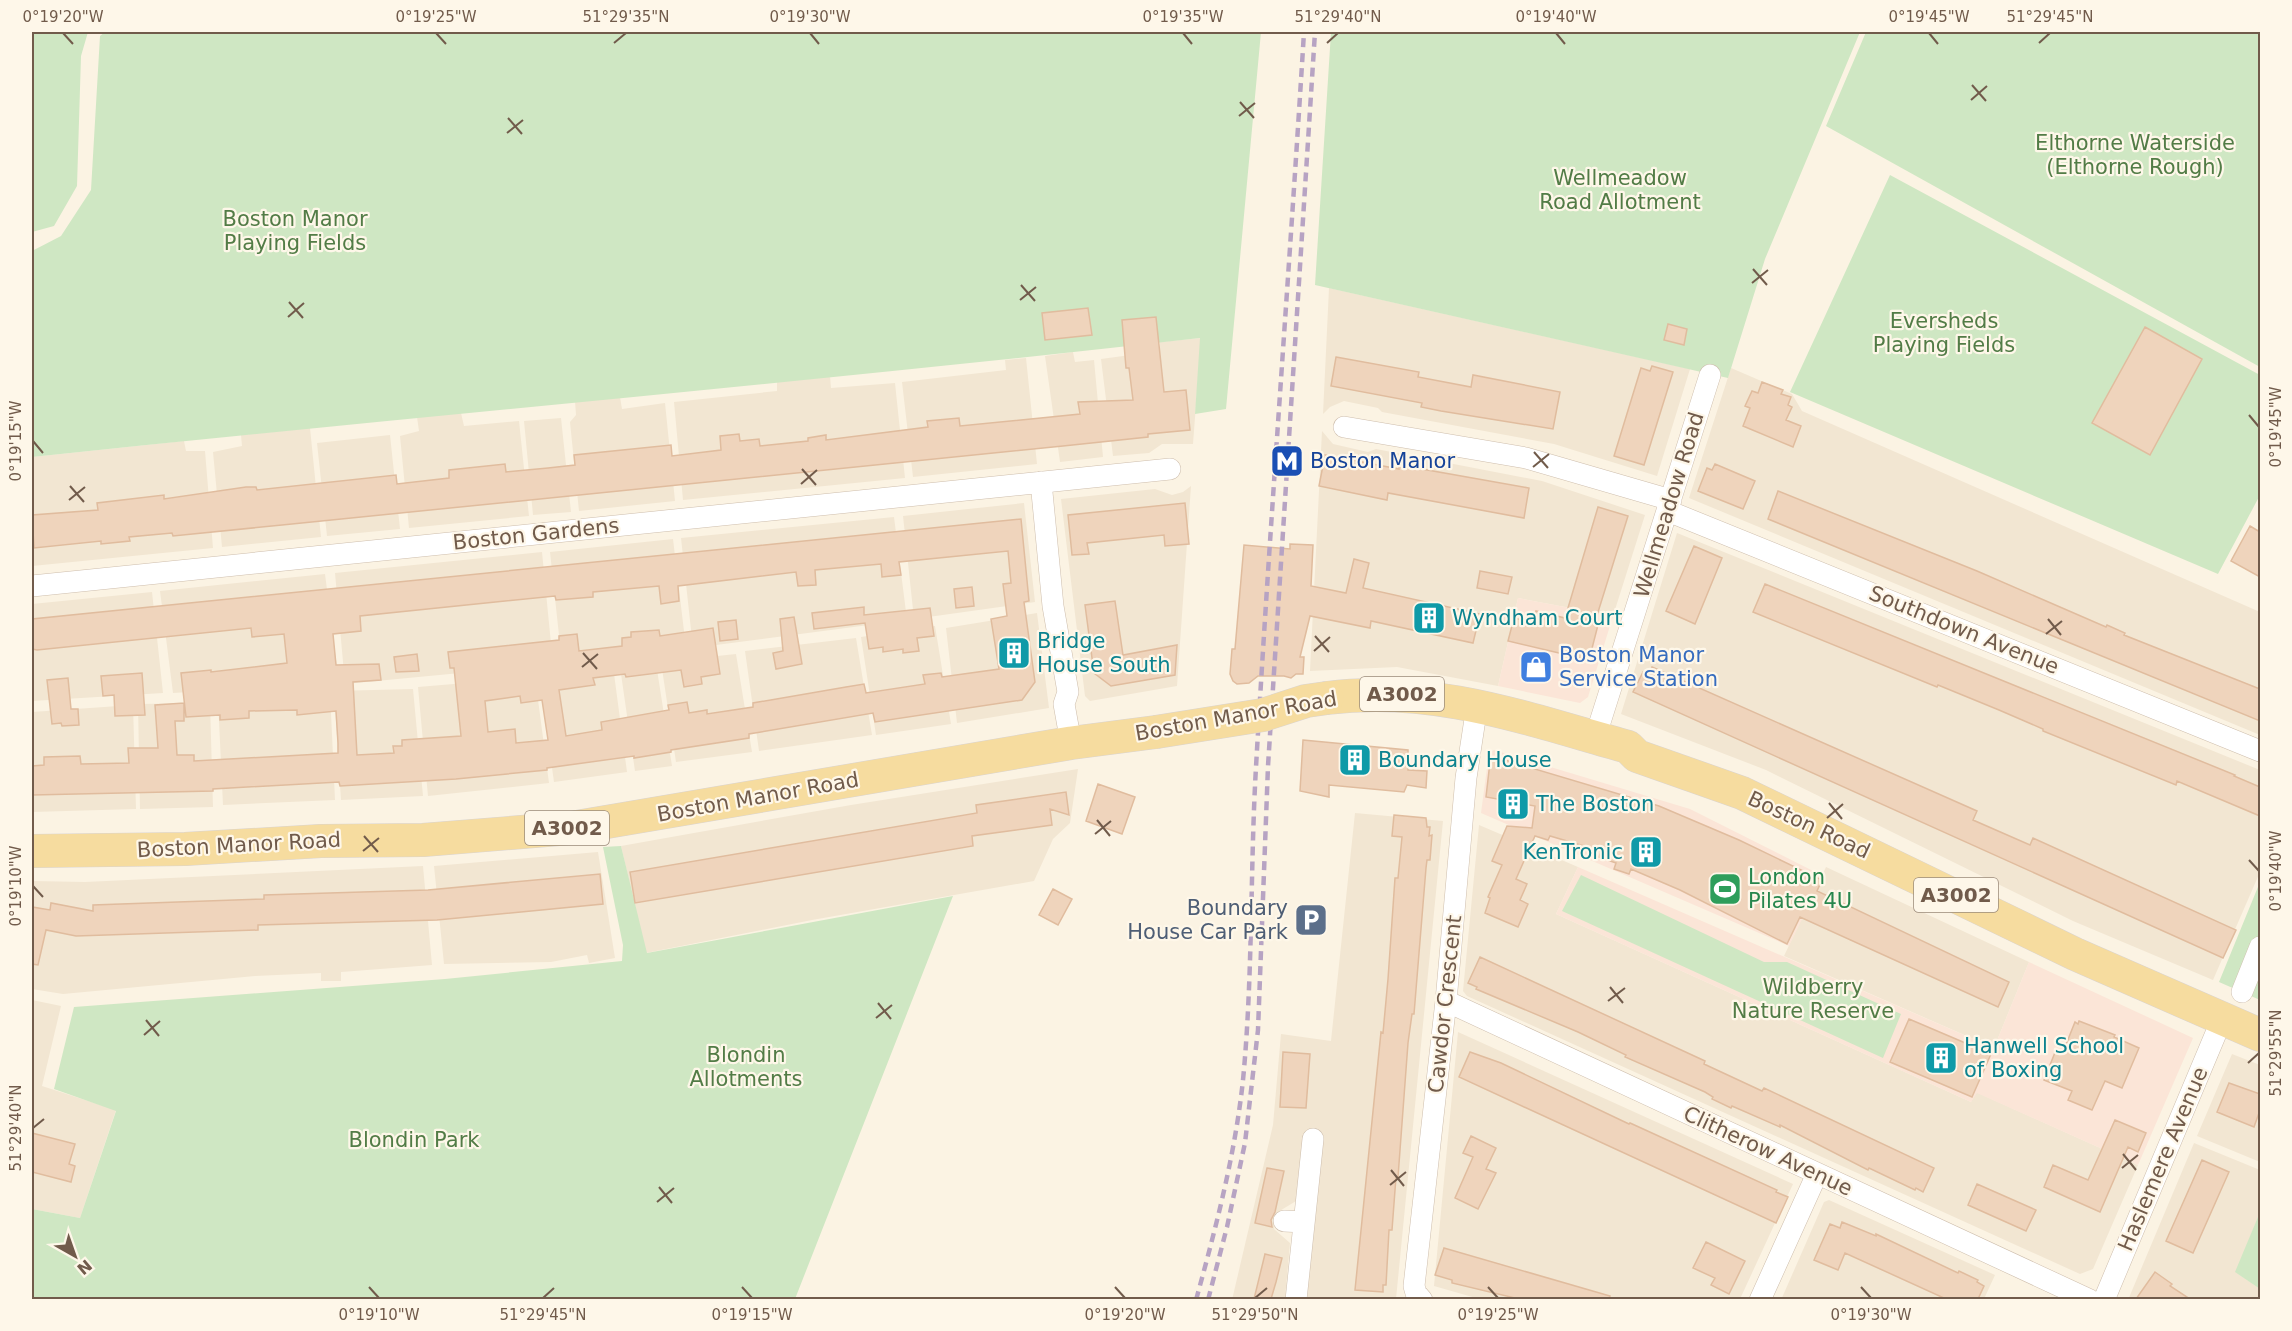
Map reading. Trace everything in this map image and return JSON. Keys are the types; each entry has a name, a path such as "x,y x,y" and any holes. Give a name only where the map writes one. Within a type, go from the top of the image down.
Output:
{"main road":[{"name":"Boston Manor Road","path":"32,851 185,849 321,841 423,840 572,828 1071,743 1156,732 1263,714 1306,701 1354,694 1406,694 1477,706"},
{"name":"Boston Road","path":"1477,706 1543,722 1628,747 1637,756 1742,793 2074,954 2260,1035"}],"street":[{"name":"Wellmeadow Road","path":"1595,738 1710,375"},
{"name":"Southdown Avenue","path":"1344,427 1526,458 1669,506 2260,751"},
{"name":"Boston Gardens","path":"32,586 1170,469"},
{"path":"1041,482 1053,606 1068,692 1064,704 1071,743"},
{"name":"Cawdor Crescent","path":"1422,1299 1416,1293 1414,1286 1446,1001 1466,778 1477,706"},
{"path":"2242,992 2260,947"},
{"name":"Clitherow Avenue","path":"1446,1001 2090,1299"},
{"name":"Haslemere Avenue","path":"2104,1299 2222,1019"},
{"path":"1296,1299 1294,1221 1313,1139"},
{"path":"1760,1299 1817,1174"}],"shaded area":[{"path":"1329,288 1690,369 1657,476 1554,444 1382,412 1378,408 1344,401 1330,407 1323,414"},
{"path":"1201,338 1193,444 1162,444 1149,453 1113,456 1101,359 1160,351 1160,342"},
{"path":"1073,352 1075,362 1094,360 1103,457 1060,462 1045,356"},
{"path":"1026,358 1037,464 913,477 902,382 1006,370 1005,360"},
{"path":"1731,368 1792,394 1802,411 2260,612 2260,735 1689,498"},
{"path":"830,376 831,388 895,383 905,478 683,500 674,402 777,391 777,381"},
{"path":"620,397 622,409 665,403 675,501 579,511 570,422 576,415 575,401"},
{"path":"461,413 464,426 519,421 529,516 409,528 400,436 419,431 417,417"},
{"path":"561,418 571,512 533,515 524,421"},
{"path":"310,428 321,537 222,547 213,452 242,446 241,435"},
{"path":"1322,431 1333,444 1368,452 1376,449 1542,481 1645,515 1613,616 1518,598 1498,686 1397,667 1310,671"},
{"path":"390,435 400,529 327,536 317,443"},
{"path":"184,441 186,451 205,451 213,548 32,566 32,457"},
{"path":"1191,486 1177,686 1090,701 1085,696 1061,499 1155,489 1172,495 1183,492"},
{"path":"1024,503 1035,602 914,619 903,516"},
{"path":"894,517 907,620 693,648 681,538"},
{"path":"1677,533 2260,770 2260,872 2213,980 2073,921 1766,770 1621,714"},
{"path":"673,539 686,648 562,663 550,552"},
{"path":"542,552 553,664 345,684 335,573"},
{"path":"325,574 339,683 173,693 160,591"},
{"path":"152,592 163,693 32,701 32,604"},
{"path":"1518,598 1613,616 1588,697 1580,703 1498,686"},
{"path":"1037,613 1049,708 957,723 946,628"},
{"path":"935,626 951,724 876,735 861,637"},
{"path":"856,638 872,735 759,751 745,651"},
{"path":"736,654 752,752 676,762 661,662"},
{"path":"656,663 672,766 635,771 620,667"},
{"path":"613,666 627,772 554,782 539,676"},
{"path":"535,677 549,783 428,796 418,687"},
{"path":"413,689 423,796 341,800 334,691"},
{"path":"330,691 335,800 223,805 218,700"},
{"path":"210,703 213,807 140,809 138,704"},
{"path":"133,705 136,809 32,812 32,712"},
{"path":"1494,750 1690,809 1823,876 1789,946 1481,813 1489,753"},
{"path":"1078,769 1070,823 1053,839 1034,881 812,920 646,953 621,846 851,805"},
{"path":"1355,813 1443,821 1396,1299 1308,1299 1296,1201 1278,1212 1274,1229 1290,1243 1285,1299 1232,1300 1273,1125 1281,1034 1331,1041"},
{"path":"1479,825 1578,867 1556,914 1971,1102 1976,1092 2138,1165 2093,1269 2080,1274 1467,996 1463,991"},
{"path":"598,852 615,958 589,963 587,955 551,962 444,964 434,866"},
{"path":"423,866 432,965 341,972 341,981 321,981 321,973 255,976 63,994 32,989 32,881 85,882"},
{"path":"1578,867 1994,1048 2029,962 2193,1038 2138,1165 1977,1093 1971,1102 1556,914"},
{"path":"1826,867 2029,962 1994,1048 1784,956"},
{"path":"32,1000 61,1006 42,1086 116,1110 80,1218 32,1209"},
{"path":"1458,1032 1793,1184 1740,1299 1483,1300 1434,1286"},
{"path":"2232,1054 2260,1065 2260,1162 2197,1136"},
{"path":"2194,1143 2260,1170 2260,1212 2236,1272 2260,1289 2260,1299 2128,1300"},
{"path":"1829,1200 1995,1275 1984,1299 1781,1300 1824,1202"}],"green space":[{"path":"32,32 88,32 81,56 77,186 54,226 32,232"},
{"name":"Boston Manor Playing Fields","path":"105,32 1261,32 1226,409 1195,414 1200,338 32,457 32,251 61,236 91,190 100,36"},
{"name":"Wellmeadow Road Allotment","path":"1331,32 1860,32 1765,259 1728,378 1315,285"},
{"name":"Elthorne Waterside (Elthorne Rough)","path":"1866,32 2260,32 2260,367 1826,126"},
{"name":"Eversheds Playing Fields","path":"1890,175 2260,375 2260,495 2218,574 1790,392"},
{"name":"Blondin Park","path":"621,846 647,953 953,896 795,1299 32,1299 32,1209 80,1218 116,1111 54,1089 74,1007 445,979 622,961 623,945 603,847"},
{"name":"Wildberry Nature Reserve","path":"1581,875 1764,962 1787,962 1901,1014 1883,1058 1562,911"},
{"path":"2260,882 2260,1000 2219,982"},
{"path":"2260,1212 2260,1289 2235,1272"}],"building":[{"path":"1088,308 1092,335 1045,340 1042,313"},
{"path":"1156,317 1164,392 1186,390 1190,430 1063,446 173,536 172,533 129,537 130,541 101,544 101,541 34,548 32,515 98,510 97,503 164,495 164,499 246,487 256,487 257,490 396,475 397,484 449,478 449,470 505,464 506,472 575,465 574,455 671,445 672,456 721,450 720,436 739,434 740,441 759,439 760,446 808,441 808,438 826,435 826,440 928,427 927,421 959,418 960,426 1080,414 1078,402 1133,400 1129,368 1126,368 1122,320"},
{"path":"1668,324 1687,329 1684,345 1664,340"},
{"path":"2145,327 2202,359 2150,455 2092,423"},
{"path":"1336,357 1419,372 1418,377 1471,387 1473,375 1560,392 1553,429 1441,411 1421,407 1422,403 1331,386"},
{"path":"1652,366 1673,372 1644,465 1614,456 1641,368 1650,371"},
{"path":"1762,382 1783,390 1781,394 1791,397 1788,405 1792,407 1786,420 1801,426 1793,447 1743,426 1750,408 1745,406 1752,391 1758,393"},
{"path":"1325,455 1399,469 1399,465 1529,488 1524,518 1388,493 1387,500 1319,486"},
{"path":"1715,464 1755,481 1743,509 1698,491 1707,468 1712,470"},
{"path":"1778,491 2260,689 2260,721 1768,519"},
{"path":"1185,503 1189,544 1165,546 1164,535 1087,543 1089,554 1072,555 1068,515"},
{"path":"1598,507 1628,516 1594,625 1598,625 1589,660 1508,641 1514,618 1534,623 1536,611 1565,618"},
{"path":"1021,519 1029,601 1024,602 1035,682 1022,700 875,722 873,713 749,734 749,738 671,750 671,752 547,768 547,770 456,779 340,786 339,782 213,789 213,791 32,795 32,766 44,765 44,757 80,756 81,764 129,763 128,748 158,748 155,705 184,703 184,721 175,721 177,755 194,755 194,761 338,753 338,743 336,711 297,715 297,710 249,711 249,718 220,720 220,715 186,717 181,673 211,670 211,672 287,663 284,634 252,637 251,628 37,650 32,649 32,619","holes":["1008,551 1011,583 1003,584 1007,616 991,619 999,669 942,677 941,673 923,675 925,684 866,693 864,684 753,703 753,707 707,714 707,710 689,713 687,702 668,705 669,710 601,722 602,730 566,736 559,690 595,685 593,678 625,674 626,677 681,670 684,687 702,684 701,677 720,674 713,628 660,636 659,630 631,632 631,637 622,638 622,646 579,651 577,634 559,636 559,640 448,652 450,668 454,668 461,736 402,740 402,746 393,746 394,753 357,755 353,682 381,680 379,664 336,665 333,634 361,631 360,616 555,596 556,600 593,597 593,592 659,586 661,604 679,601 678,586 796,572 798,586 816,585 815,570 881,564 882,577 901,575 899,562","520,696 521,703 542,700 548,740 516,743 515,729 488,732 485,701"]},
{"path":"2250,526 2260,532 2260,577 2231,561"},
{"path":"1290,544 1313,545 1311,586 1346,593 1354,559 1369,563 1363,588 1480,614 1473,643 1371,621 1370,628 1310,616 1300,657 1304,657 1303,674 1296,674 1291,678 1258,676 1249,683 1237,684 1230,674 1232,649 1235,649 1244,545 1290,549"},
{"path":"1694,546 1722,558 1695,624 1666,611"},
{"path":"1480,571 1512,577 1508,594 1477,588"},
{"path":"1765,584 2235,775 2260,787 2260,816 2177,781 2176,785 1938,685 1937,687 1753,612"},
{"path":"972,587 974,606 956,608 954,589"},
{"path":"1115,601 1123,655 1177,645 1175,675 1111,686 1094,673 1085,605"},
{"path":"864,607 864,615 930,608 934,636 917,638 919,651 903,653 903,649 883,652 883,647 869,649 865,623 814,629 812,613"},
{"path":"794,617 802,664 776,669 773,653 783,651 780,619"},
{"path":"736,620 738,639 720,641 718,622"},
{"path":"417,654 419,671 396,672 394,657"},
{"path":"1652,667 1977,811 1973,820 2030,845 2033,838 2236,930 2223,958 1633,692 1643,672 1649,675"},
{"path":"142,673 145,715 115,716 114,695 103,696 101,676"},
{"path":"68,678 71,709 78,709 79,725 52,724 47,680"},
{"name":"Boundary House","path":"1303,740 1408,750 1408,770 1427,771 1426,788 1407,785 1404,792 1329,785 1329,797 1300,791"},
{"path":"1495,757 1659,806 1739,840 1822,880 1817,891 2009,982 1998,1007 1800,917 1787,944 1680,890 1631,869 1629,874 1614,869 1616,863 1599,857 1601,851 1550,836 1548,840 1535,836 1516,879 1527,884 1520,900 1528,904 1518,927 1485,913 1490,898 1488,897 1502,865 1492,861 1507,826 1532,828 1535,806 1486,797 1490,762"},
{"path":"1098,784 1135,797 1122,834 1086,821"},
{"path":"1066,792 1069,815 1050,809 1052,825 972,836 973,846 635,903 630,872 977,813 976,805"},
{"path":"1394,815 1426,818 1427,827 1430,827 1429,836 1432,835 1430,860 1427,860 1426,868 1414,1014 1412,1014 1408,1043 1398,1177 1396,1177 1392,1230 1389,1230 1386,1285 1383,1285 1383,1292 1355,1290 1381,1032 1383,1033 1395,878 1398,878 1402,837 1392,836"},
{"path":"600,874 603,904 437,920 258,925 258,930 76,936 46,930 38,965 32,964 32,907 50,910 51,903 93,911 93,905 264,899 264,895 428,890"},
{"path":"1053,889 1072,899 1058,925 1039,915"},
{"path":"1480,957 1705,1061 1704,1064 1762,1091 1764,1088 1934,1168 1923,1192 1869,1168 1868,1170 1780,1125 1780,1127 1732,1106 1731,1108 1712,1099 1713,1097 1705,1092 1625,1057 1626,1055 1578,1032 1476,989 1477,987 1468,983"},
{"name":"Hanwell School of Boxing","path":"1909,1019 1991,1054 1972,1097 1890,1062"},
{"path":"2079,1021 2115,1035 2114,1037 2139,1048 2122,1088 2105,1081 2092,1110 2068,1100 2072,1091 2044,1080 2056,1050 2063,1052 2075,1022 2078,1024"},
{"path":"1283,1052 1310,1054 1306,1108 1280,1107"},
{"path":"1470,1052 1501,1063 1629,1124 1777,1190 1776,1192 1788,1197 1776,1223 1459,1077"},
{"path":"2229,1083 2260,1094 2260,1110 2254,1127 2217,1112"},
{"path":"2115,1120 2146,1133 2138,1152 2128,1147 2100,1212 2044,1187 2053,1165 2088,1180"},
{"path":"32,1133 75,1144 69,1164 75,1166 71,1182 32,1172"},
{"path":"1471,1136 1496,1148 1486,1169 1496,1173 1478,1209 1455,1198 1473,1157 1463,1153"},
{"path":"2202,1160 2229,1172 2193,1253 2166,1241"},
{"path":"1267,1168 1284,1171 1275,1212 1271,1220 1272,1227 1255,1223"},
{"path":"1977,1184 2036,1210 2026,1231 1968,1205"},
{"path":"1842,1222 1876,1236 1876,1234 1958,1273 1959,1271 1978,1280 1977,1282 1984,1286 1978,1299 1946,1299 1845,1253 1838,1270 1814,1260 1830,1224 1840,1228"},
{"path":"1706,1242 1745,1261 1729,1294 1711,1285 1715,1278 1693,1268"},
{"path":"1444,1248 1610,1296 1609,1299 1519,1299 1452,1283 1452,1280 1435,1275"},
{"path":"1265,1254 1282,1258 1271,1299 1254,1299"},
{"path":"2155,1272 2172,1284 2170,1286 2190,1299 2136,1299"}],"railway":[{"path":"1196,1300 1230,1163 1243,1080 1256,767 1304,32"},
{"path":"1208,1300 1245,1143 1258,1030 1268,766 1315,32"}],"place":[{"name":"Boston Manor","path":"1287,461"},
{"name":"Wyndham Court","path":"1429,618"},
{"name":"Bridge House South","path":"1014,653"},
{"name":"Boston Manor Service Station","path":"1536,667"},
{"name":"Boundary House","path":"1355,760"},
{"name":"The Boston","path":"1513,804"},
{"name":"KenTronic","path":"1646,852"},
{"name":"London Pilates 4U","path":"1725,889"},
{"name":"Boundary House Car Park","path":"1311,920"},
{"name":"Hanwell School of Boxing","path":"1941,1058"}],"park label":[{"name":"Blondin Allotments","path":"746,1067"}]}
